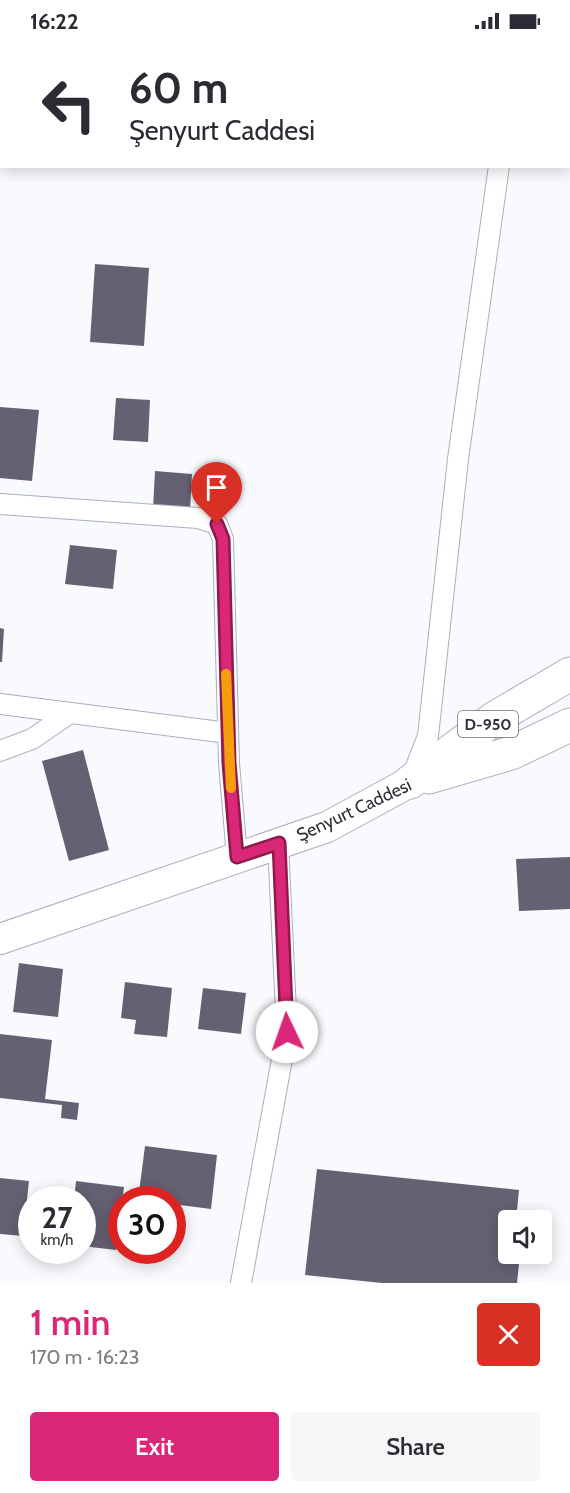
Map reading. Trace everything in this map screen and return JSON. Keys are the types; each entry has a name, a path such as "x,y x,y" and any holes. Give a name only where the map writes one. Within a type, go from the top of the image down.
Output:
{"highway":[{"name":"D-950","path":"410,782 495,718 570,674"},
{"name":"Şenyurt Caddesi","path":"410,782 512,753 570,725"}],"main road":[{"name":"Şenyurt Caddesi","path":"0,939 327,826 410,782"}],"street":[{"path":"410,782 428,736 458,459 499,168"},
{"path":"0,504 198,518 217,524 223,539 229,763 237,857"},
{"path":"0,704 228,733"},
{"path":"0,751 32,739 70,713"},
{"path":"241,1283 287,1032 279,843"}],"building":[{"path":"95,264 149,268 144,346 90,342"},
{"path":"116,398 150,400 148,442 113,440"},
{"path":"0,407 39,410 32,481 0,478"},
{"path":"155,471 192,474 190,511 153,509"},
{"path":"70,545 117,550 113,589 65,584"},
{"path":"0,628 4,629 2,662 0,662"},
{"path":"83,750 109,850 69,861 42,761"},
{"path":"570,857 570,909 519,911 516,859"},
{"path":"19,963 63,969 58,1017 13,1012"},
{"path":"125,982 172,988 167,1037 134,1034 136,1020 121,1018"},
{"path":"203,988 246,993 241,1034 198,1029"},
{"path":"0,1034 52,1040 45,1099 79,1103 77,1120 61,1118 62,1105 0,1098"},
{"path":"145,1146 217,1155 211,1209 186,1206 186,1186 140,1186"},
{"path":"317,1169 519,1190 517,1210 498,1210 498,1264 519,1264 517,1283 382,1283 305,1275"},
{"path":"0,1178 29,1181 28,1186 18,1186 18,1236 0,1234"},
{"path":"76,1181 116,1186 108,1186 108,1249 96,1248 96,1186 75,1186"}],"slow traffic":[{"path":"226,674 231,788"}],"route":[{"path":"217,524 223,539 229,763 237,857 279,843 287,1032"}]}
